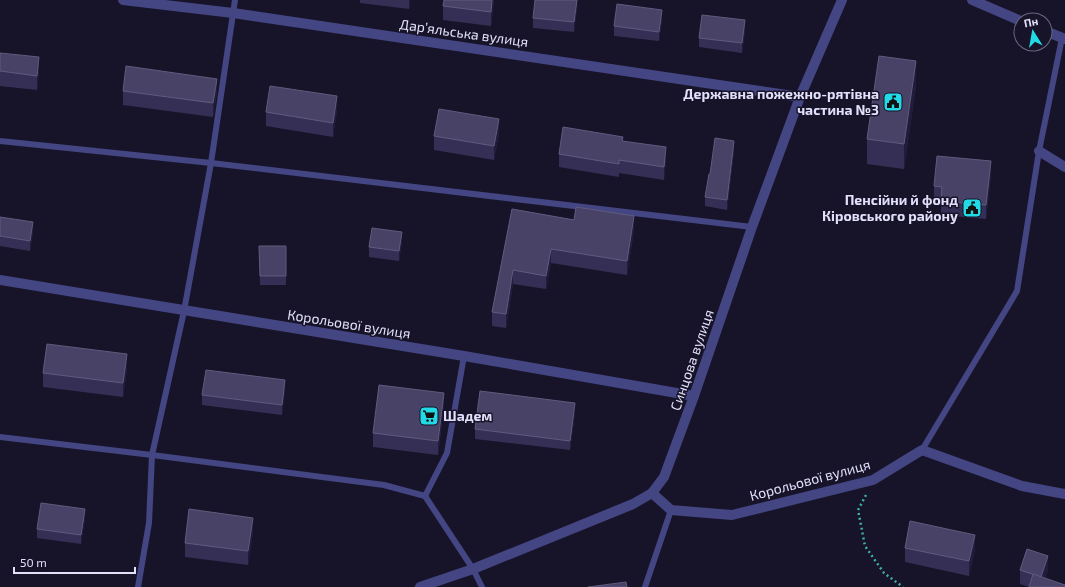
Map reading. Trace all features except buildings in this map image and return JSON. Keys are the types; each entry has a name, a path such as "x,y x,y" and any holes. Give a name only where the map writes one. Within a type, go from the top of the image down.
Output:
{"street":[{"name":"Дар’яльська вулиця","path":"123,0 233,14 800,97"},
{"name":"Синцова вулиця","path":"420,587 473,569 633,504 652,493 664,477 694,396 752,227 800,97 842,0"},
{"path":"972,0 1013,18"},
{"path":"1053,34 1064,39"},
{"path":"1038,152 1065,167"},
{"name":"Корольової вулиця","path":"0,280 464,356 694,396"},
{"path":"922,450 1022,486 1065,494"},
{"name":"Корольової вулиця","path":"671,510 732,515 873,480 922,450"},
{"path":"652,493 671,510"}],"lane":[{"path":"138,587 149,523 152,455 184,311 211,163 235,0"},
{"path":"922,450 1017,291 1038,152 1064,39"},
{"path":"0,140 211,163 752,227"},
{"path":"425,496 447,453 464,356"},
{"path":"0,437 384,485 425,496 473,569 482,587"},
{"path":"644,587 671,510"}],"path":[{"path":"873,480 858,510 865,546 884,573 904,587"}],"place":[{"name":"Державна пожежно-рятівна частина №3","path":"893,102"},
{"name":"Пенсійни й фонд Кіровського району","path":"972,208"},
{"name":"Шадем","path":"429,416"}]}
